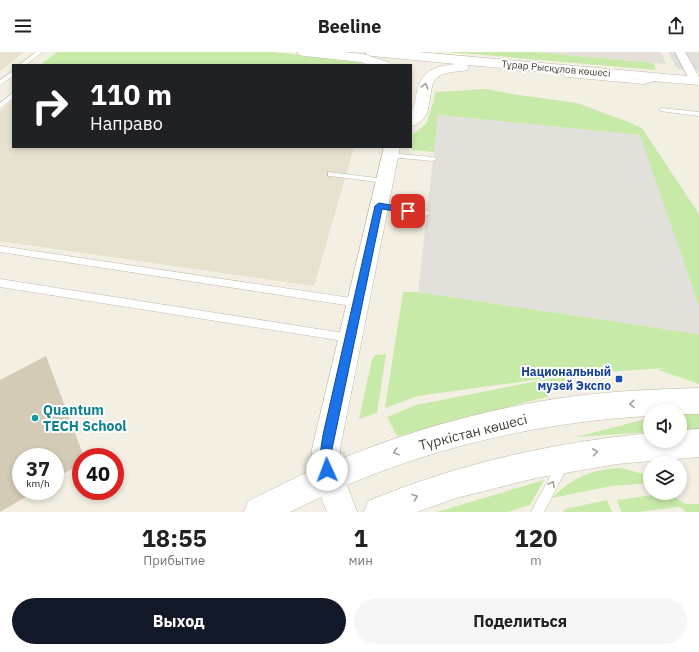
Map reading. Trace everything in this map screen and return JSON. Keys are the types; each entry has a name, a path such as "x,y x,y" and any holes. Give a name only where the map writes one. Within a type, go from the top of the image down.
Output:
{"street":[{"path":"304,52 363,58 380,64"},
{"name":"Тұрар Рысқұлов көшесі","path":"372,52 411,60 549,68 662,78 697,79"},
{"path":"680,52 697,79"},
{"name":"Тұрар Рысқұлов көшесі","path":"411,60 433,55 697,79"},
{"path":"412,120 416,118 419,111 426,82 431,74 439,70 461,67 506,70 549,68"},
{"path":"342,512 330,478 326,461 326,449 391,151"},
{"name":"Түркістан көшесі","path":"259,512 330,478 394,453 448,436 548,414 595,407 699,401"},
{"path":"379,512 413,497 480,476 567,456 616,449 699,443"}],"lane":[{"path":"23,64 39,52"},
{"path":"2,82 12,73"},
{"path":"0,106 12,96"},
{"path":"6,101 12,102"},
{"path":"662,110 699,114"},
{"path":"391,151 433,159"},
{"path":"331,174 385,181"},
{"path":"379,206 426,213"},
{"path":"0,249 358,303"},
{"path":"0,283 350,338"},
{"path":"537,512 567,456"}],"shaded area":[{"path":"0,52 24,52 0,71"},
{"path":"535,52 661,52 666,64"},
{"path":"668,52 699,52 699,71 677,69"},
{"path":"12,100 12,148 354,148 314,286 0,241 0,111"},
{"path":"438,115 640,135 699,307 699,334 418,292"}],"green space":[{"path":"57,52 274,52 358,62 363,64 41,64"},
{"path":"448,52 534,52 654,63 656,70"},
{"path":"486,89 577,103 642,128 699,214 699,307 639,135 438,115 434,152 412,150 413,134 426,124 434,100 435,92"},
{"path":"403,292 418,292 699,334 699,384 658,370 665,368 574,374 546,397 397,436 387,417 416,405 563,376 418,396 385,408"},
{"path":"386,354 377,413 359,419 372,360 375,355"},
{"path":"687,414 699,414 699,431 687,430"},
{"path":"643,420 643,432 576,437"},
{"path":"622,468 643,474 643,484 611,486 552,498 575,480 592,472"},
{"path":"544,480 530,505 507,512 437,512"},
{"path":"643,496 643,500 679,500 686,504 699,504 699,512 683,512 686,511 679,507 638,512 621,512 617,500"},
{"path":"607,500 612,512 563,512 565,509"}],"building":[{"name":"Quantum TECH School","path":"46,356 81,448 72,448 72,469 64,473 64,448 12,448 12,500 21,500 0,512 0,380"}],"place":[{"name":"Национальный музей Экспо","path":"619,379"},
{"name":"Quantum TECH School","path":"35,418"}],"route":[{"path":"327,470 326,449 379,206 408,211"}]}
